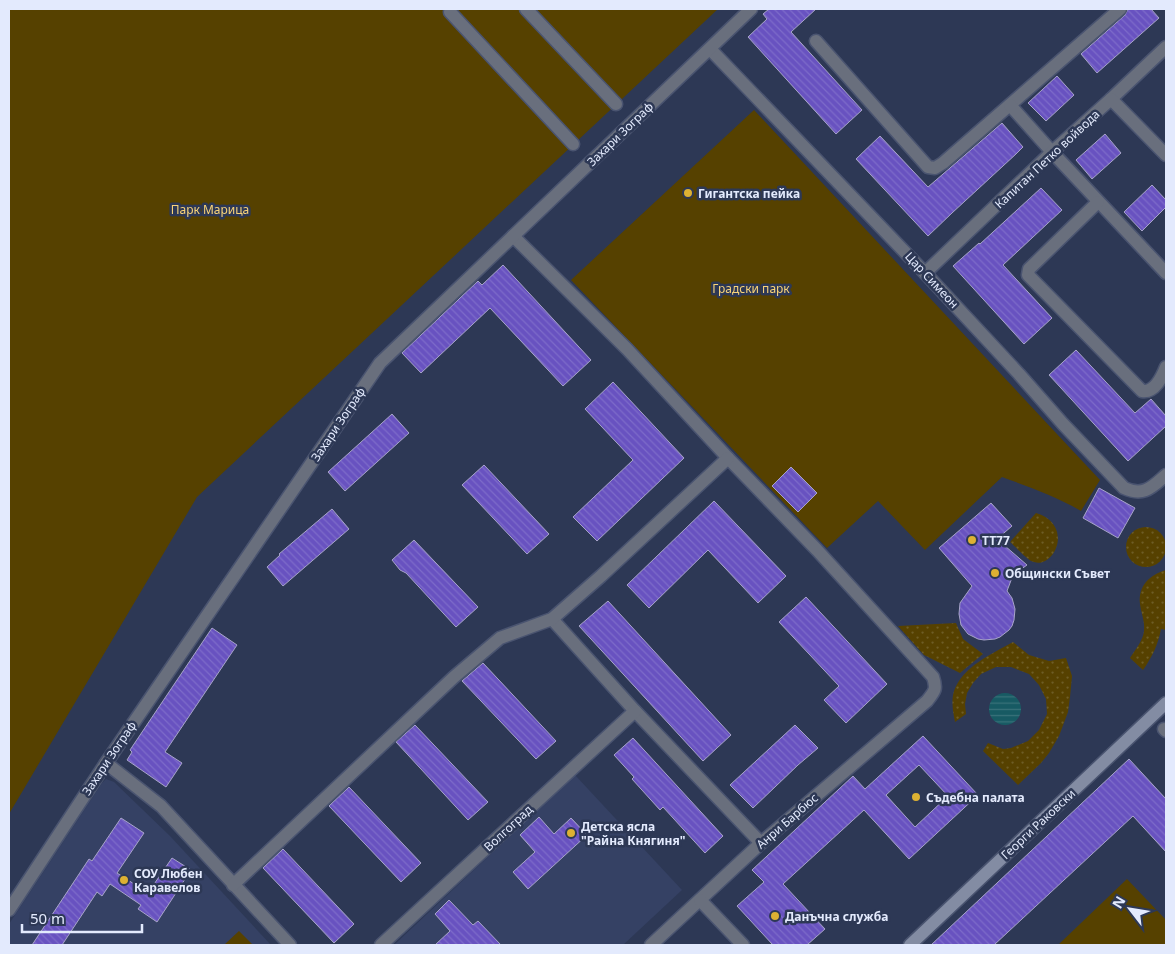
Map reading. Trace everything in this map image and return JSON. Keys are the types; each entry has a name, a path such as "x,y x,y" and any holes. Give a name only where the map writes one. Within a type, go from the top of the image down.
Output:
{"street":[{"path":"526,9 616,104"},
{"name":"Захари Зограф","path":"9,910 106,763 380,363 751,9"},
{"path":"816,42 928,167 935,168 1120,9"},
{"path":"450,12 573,144"},
{"name":"Капитан Петко войвода","path":"925,273 1166,47"},
{"name":"Цар Симеон","path":"710,49 925,273 1124,488 1140,492 1150,489 1162,478"},
{"path":"1111,99 1166,155"},
{"path":"1010,105 1098,202 1166,273"},
{"path":"1098,202 1029,269 1028,275 1142,391 1146,392 1164,383 1166,367"},
{"path":"233,884 454,677 500,638 552,619 608,570 728,458 627,349 513,236"},
{"name":"Анри Барбюс","path":"651,945 761,843 927,701 934,692 936,685 933,677 818,550 728,458"},
{"path":"552,619 635,711 761,843"},
{"name":"Георги Раковски","path":"915,944 1166,703"},
{"name":"Волгоград","path":"381,945 635,711"},
{"path":"106,763 161,806 290,945"},
{"path":"700,900 743,945"}],"shaded area":[{"path":"1005,693 1017,697 1021,709 1017,721 1005,725 993,721 989,709 993,697"},
{"name":"Детска ясла \"Райна Княгиня\"","path":"575,775 682,890 623,945 394,945"},
{"name":"СОУ Любен Каравелов","path":"106,779 114,782 170,836 271,945 9,945 9,924"}],"green space":[{"name":"Парк Марица","path":"9,9 718,9 197,497 9,814"},
{"name":"Градски парк","path":"754,110 1100,480 1081,511 1052,496 1002,477 925,550 878,501 827,548 571,280"},
{"path":"1036,513 1048,519 1055,527 1058,536 1054,553 1048,559 1041,562 1031,561 1010,542"},
{"path":"1150,527 1157,530 1163,536 1166,547 1165,555 1157,564 1150,567 1142,567 1135,564 1127,555 1126,543 1129,536 1138,528"},
{"path":"1166,570 1166,630 1161,629 1154,651 1143,670 1130,658 1140,642 1144,631 1140,604 1141,591 1150,578"},
{"path":"956,623 963,639 983,654 960,673 924,655 898,626"},
{"path":"1013,642 1029,655 1049,661 1066,658 1072,676 1068,712 1059,736 1041,763 1018,785 983,751 988,743 1003,749 1011,748 1028,741 1039,730 1047,714 1046,699 1039,685 1029,674 1011,667 996,667 981,674 973,683 967,693 966,714 955,722 952,703 954,691 964,674 987,656"},
{"path":"1127,879 1166,920 1166,945 1058,945"},
{"path":"239,931 253,945 224,945"}],"building":[{"path":"769,9 816,9 791,32 862,110 836,134 748,37 767,19 763,14"},
{"path":"1128,9 1151,9 1159,18 1097,73 1081,54 1125,15"},
{"path":"1057,76 1074,95 1046,121 1028,103"},
{"path":"1002,123 1023,147 928,236 856,159 880,136 928,187"},
{"path":"1105,134 1121,153 1092,179 1076,160"},
{"path":"1152,185 1166,200 1166,207 1142,231 1124,212"},
{"path":"1041,188 1062,210 1003,265 1052,318 1024,344 953,266"},
{"path":"503,265 591,360 563,386 490,308 421,373 402,353 478,281 482,285"},
{"path":"1076,350 1135,413 1151,399 1166,416 1166,426 1128,461 1049,375"},
{"path":"613,382 684,458 597,541 573,517 633,460 585,409"},
{"path":"392,414 409,433 345,491 328,472"},
{"path":"484,465 549,534 527,554 462,485"},
{"path":"791,467 817,493 798,512 772,486"},
{"path":"1099,488 1135,508 1118,538 1083,518"},
{"path":"714,501 786,576 758,603 708,550 649,608 627,585"},
{"name":"Общински Съвет","path":"991,503 1012,526 997,539 1027,565 1013,575 1007,591 1012,598 1015,609 1012,626 1000,637 984,640 968,634 961,625 960,603 972,586 939,548"},
{"path":"332,509 349,529 283,586 267,567 279,554"},
{"path":"414,540 478,607 456,627 392,560"},
{"path":"806,597 887,684 846,723 824,700 839,686 779,622"},
{"path":"608,601 731,735 703,761 579,626"},
{"path":"212,628 237,645 165,752 182,763 166,787 127,760 132,752 130,750"},
{"path":"483,663 556,741 536,759 462,681"},
{"path":"415,725 488,802 468,820 396,742"},
{"path":"795,725 818,748 753,808 730,785"},
{"path":"923,736 978,795 909,859 864,810 783,884 825,929 807,945 773,945 737,906 764,882 752,870 853,776 865,789","holes":["919,765 948,796 915,827 886,795"]},
{"path":"633,738 723,836 705,853 663,807 660,810 632,779 634,777 614,755"},
{"path":"1129,759 1166,799 1166,852 1133,816 994,945 931,945"},
{"path":"349,787 421,863 401,882 329,806"},
{"path":"539,817 554,834 571,818 587,835 528,889 513,872 535,852 520,835"},
{"path":"121,818 144,833 117,873 148,893 172,858 191,870 157,922 138,909 141,905 110,884 102,896 97,892 62,945 32,945 89,859 92,861"},
{"path":"283,849 354,924 334,943 263,868"},
{"path":"449,900 473,925 478,921 501,945 435,945 450,931 435,914"}],"place":[{"name":"Гигантска пейка","path":"688,193"},
{"name":"TT77","path":"972,540"},
{"name":"Общински Съвет","path":"995,573"},
{"name":"Съдебна палата","path":"916,797"},
{"name":"Детска ясла \"Райна Княгиня\"","path":"571,833"},
{"name":"СОУ Любен Каравелов","path":"124,880"},
{"name":"Данъчна служба","path":"775,916"}]}
